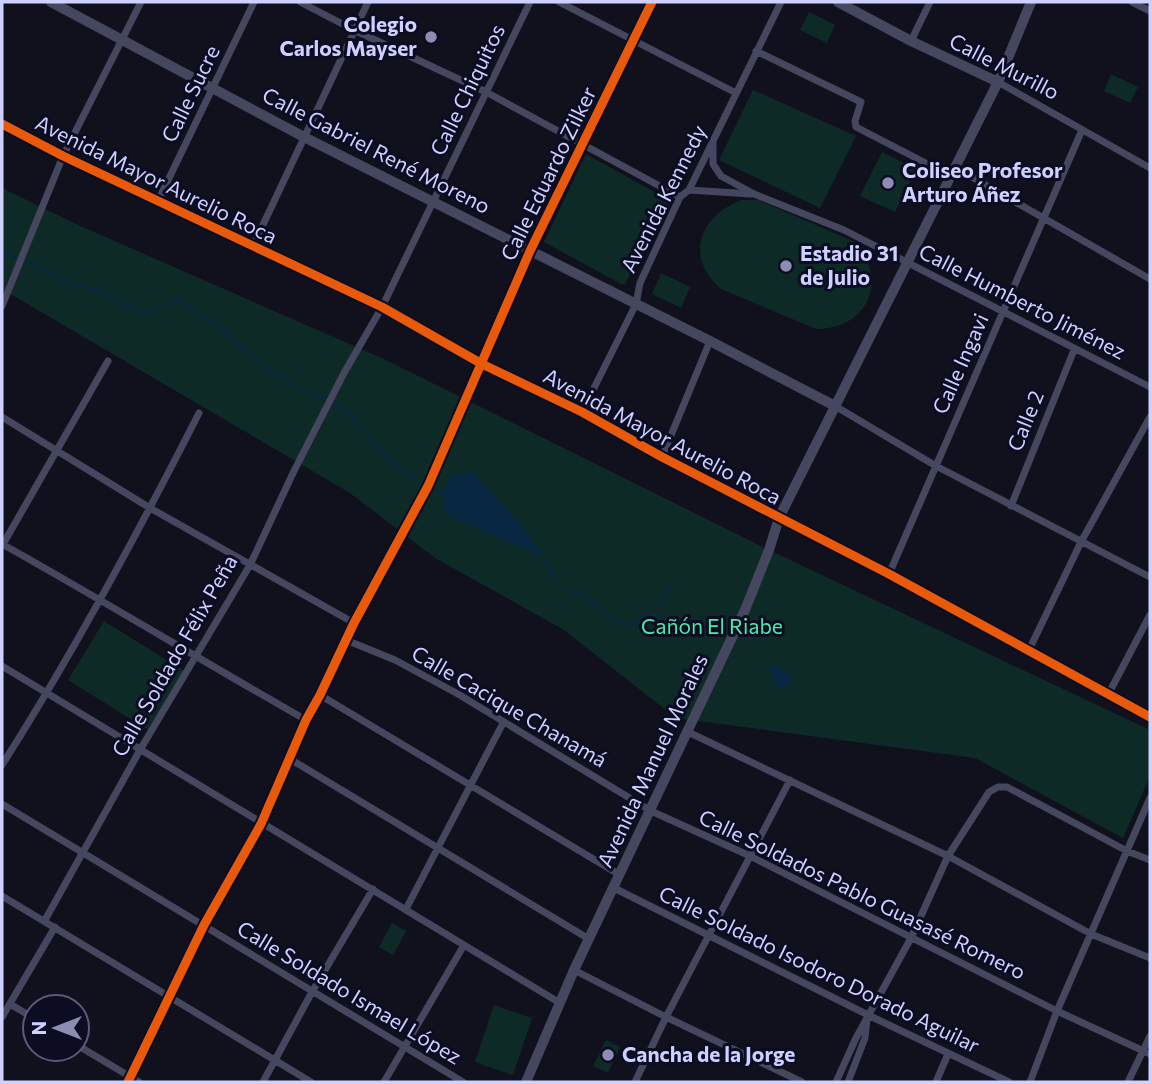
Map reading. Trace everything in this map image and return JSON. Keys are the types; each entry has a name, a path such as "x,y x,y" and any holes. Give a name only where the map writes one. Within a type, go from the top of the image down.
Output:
{"street":[{"name":"Calle Gabriel René Moreno","path":"51,2 304,137 835,406"},
{"path":"2,306 62,156 141,2"},
{"name":"Calle Sucre","path":"158,201 254,2"},
{"path":"300,2 486,92 680,197"},
{"path":"253,246 368,2"},
{"name":"Calle Chiquitos","path":"332,396 382,307 530,2"},
{"path":"559,2 736,93"},
{"name":"Calle Eduardo Zilker","path":"130,1080 204,925 261,824 306,720 354,623 428,486 530,251 652,2"},
{"name":"Avenida Kennedy","path":"582,412 636,304 640,283 680,197 689,190 781,2"},
{"name":"Calle Murillo","path":"838,2 911,41 998,82 1150,168"},
{"path":"911,41 930,2"},
{"name":"Avenida Manuel Morales","path":"526,1082 574,970 746,610 779,518 998,82 1031,2"},
{"path":"1132,2 1150,11"},
{"path":"756,51 861,102 855,121 856,127 945,173 963,172 1150,279"},
{"name":"Avenida Mayor Aurelio Roca","path":"2,124 62,156 382,307 482,364 582,412 1150,717"},
{"name":"Calle Ingavi","path":"888,574 1082,130"},
{"name":"Calle Humberto Jiménez","path":"713,141 713,163 721,176 754,194 844,230 1150,387"},
{"path":"689,190 754,194"},
{"path":"662,457 710,341"},
{"name":"Calle 2","path":"1011,506 1074,350"},
{"path":"108,360 2,545 100,598 197,658 306,720"},
{"name":"Calle Soldado Félix Peña","path":"45,920 140,750 250,565 332,396"},
{"path":"835,406 936,466 1150,577"},
{"path":"2,765 48,692 150,508 199,413"},
{"path":"2,417 150,508 354,623"},
{"path":"1029,650 1081,542 1150,417"},
{"path":"1109,693 1150,615"},
{"name":"Calle Cacique Chanamá","path":"346,640 395,660 458,694 651,811"},
{"path":"2,666 560,1003"},
{"path":"320,695 620,875"},
{"path":"406,909 503,723"},
{"path":"686,731 948,856 1091,933 1150,958"},
{"path":"290,759 589,939"},
{"path":"635,1082 666,1017 790,780"},
{"path":"836,1082 868,1015 911,938 948,856 989,792 998,787 1007,788 1150,860"},
{"path":"1030,1082 1057,1011 1150,798"},
{"name":"Calle Soldado Ismael López","path":"2,804 463,1082"},
{"name":"Calle Soldados Pablo Guasasé Romero","path":"651,811 750,856 1057,1011 1147,1052"},
{"name":"Calle Soldado Isodoro Dorado Aguilar","path":"614,888 1009,1082"},
{"path":"263,1082 373,889"},
{"path":"2,896 311,1082"},
{"path":"2,1017 55,927"},
{"path":"384,1082 464,945"},
{"path":"574,970 802,1082"},
{"path":"10,1004 21,1011"},
{"path":"848,1082 865,1038 868,1015"},
{"path":"1128,1082 1147,1052 1150,1035"},
{"path":"91,1054 130,1080 139,1082"},
{"path":"936,1082 948,1054"}],"green space":[{"path":"809,12 835,25 827,43 800,30"},
{"path":"1111,74 1138,87 1130,103 1104,91"},
{"path":"753,90 856,136 820,208 719,160"},
{"name":"Coliseo Profesor Arturo Áñez","path":"882,152 916,169 895,212 860,196"},
{"path":"586,154 667,199 625,284 544,242"},
{"name":"Cañón El Riabe","path":"2,188 78,225 386,360 769,550 1150,730 1150,776 1123,838 975,758 676,718 564,630 435,558 350,493 2,289"},
{"name":"Estadio 31 de Julio","path":"742,200 758,200 853,241 864,255 872,285 861,311 834,327 816,329 721,289 703,264 700,251 702,238 715,216"},
{"path":"661,273 690,287 681,308 652,294"},
{"path":"104,621 184,671 148,730 68,680"},
{"path":"392,923 406,931 393,955 379,947"},
{"path":"494,1005 532,1018 513,1075 475,1062"},
{"name":"Cancha de la Jorge","path":"606,1040 620,1047 608,1073 593,1066"}],"water":[{"path":"471,472 522,526 544,557 445,514 442,494 453,475"},
{"path":"775,665 792,677 785,688 775,685 771,666"}],"waterway":[{"path":"2,252 19,259"},
{"path":"24,261 65,281 100,291 143,314 178,301 223,330 261,364 298,388 326,400"},
{"path":"331,403 344,408 397,466 426,485"},
{"path":"431,488 442,494"},
{"path":"544,557 560,587 589,598 614,621 632,625 635,619 640,622 647,612 650,615 662,615 661,606 673,582"}],"cycle path":[{"path":"128,1082 204,925 261,824 306,720 354,623 428,486 530,251 652,2"},
{"path":"2,124 63,156 382,307 482,364 582,412 662,457 889,574 1150,717"}],"place":[{"name":"Colegio Carlos Mayser","path":"431,37"},
{"name":"Coliseo Profesor Arturo Áñez","path":"888,183"},
{"name":"Estadio 31 de Julio","path":"786,266"},
{"name":"Cancha de la Jorge","path":"608,1055"}]}
